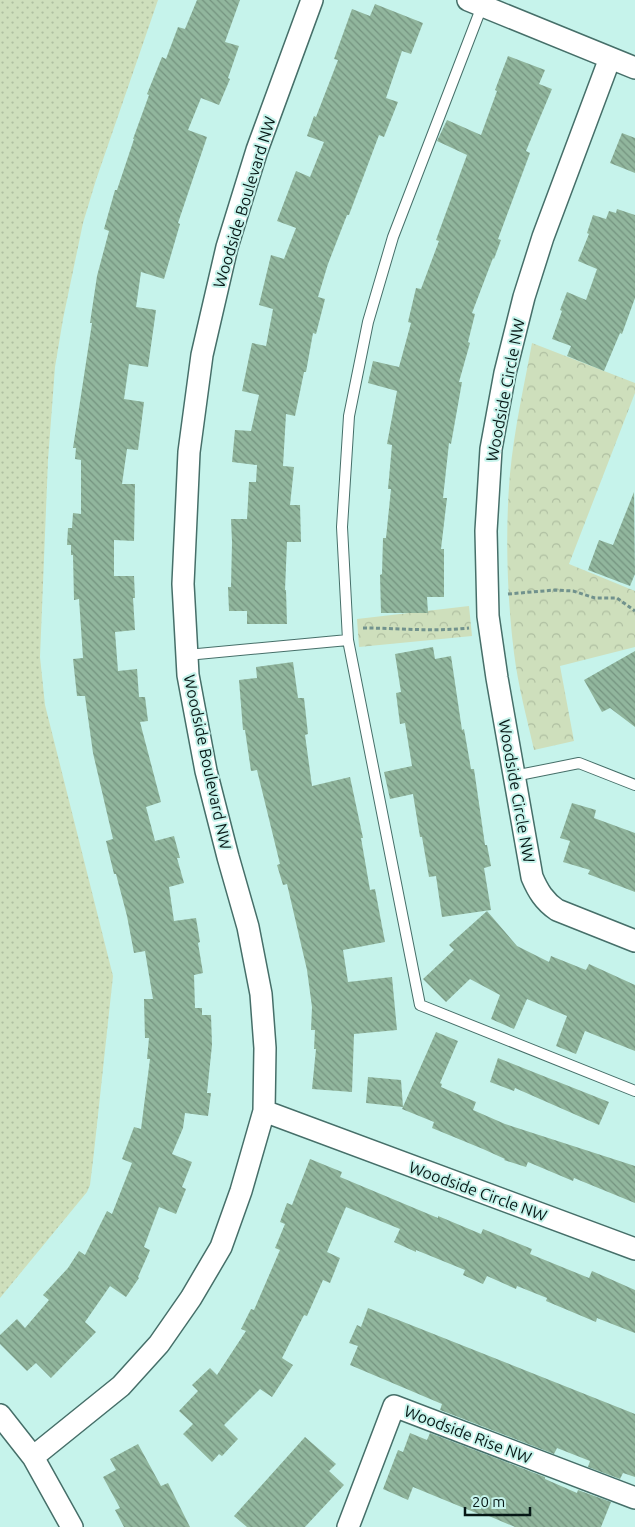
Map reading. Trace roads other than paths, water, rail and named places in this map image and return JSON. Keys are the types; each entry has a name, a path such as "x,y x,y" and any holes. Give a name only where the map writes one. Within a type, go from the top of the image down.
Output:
{"street":[{"name":"Woodside Boulevard NW","path":"33,1457 121,1386 159,1344 191,1298 221,1247 241,1191 264,1111 265,1048 261,994 248,927 206,771 188,676 183,584 189,452 202,355 227,247 258,150 312,0"},
{"path":"475,3 635,68"},
{"name":"Woodside Circle NW","path":"610,58 543,237 524,297 505,372 491,449 486,531 487,596 497,678 532,877 546,903 557,910 635,941"},
{"name":"Woodside Circle NW","path":"264,1111 635,1249"},
{"name":"Woodside Rise NW","path":"348,1527 394,1406 635,1498"},
{"path":"0,1415 33,1457 72,1527"}],"lane":[{"path":"475,3 393,237 368,322 349,416 342,527 348,640 420,1005 635,1091"},
{"path":"187,655 348,640"},
{"path":"514,776 579,763 635,785"}]}
